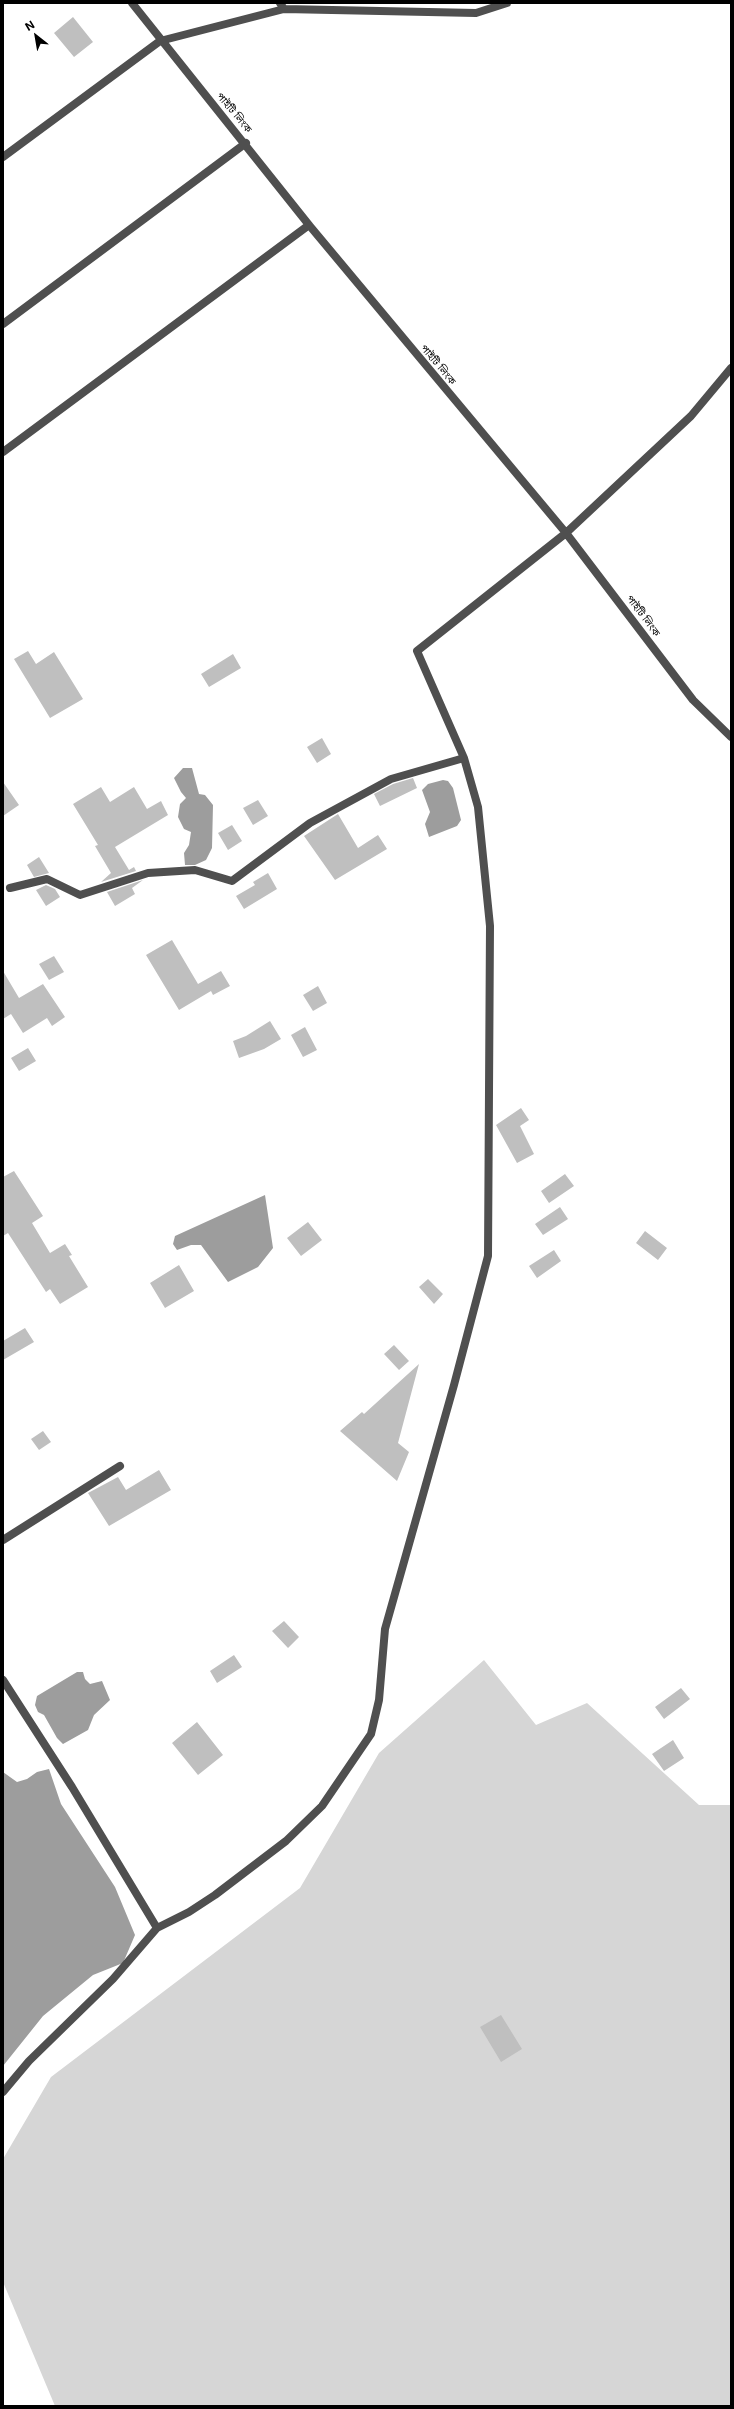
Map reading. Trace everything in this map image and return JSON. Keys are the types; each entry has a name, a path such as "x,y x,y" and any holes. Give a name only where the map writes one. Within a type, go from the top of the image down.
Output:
{"street":[{"name":"পাইটি লিংক","path":"132,3 160,41 246,143 309,225 566,533 692,700 731,737"},
{"path":"3,157 160,41 282,6 476,13 507,3"},
{"path":"3,324 246,143"},
{"path":"3,452 309,225"},
{"path":"3,2092 29,2061 113,1980 157,1928 189,1912 215,1895 286,1841 322,1806 371,1734 378,1700 385,1629 454,1385 488,1256 490,926 478,807 464,758 417,651 566,533 691,416 731,368"},
{"path":"10,888 47,879 80,895 148,873 195,870 232,881 310,823 384,782 464,758"},
{"path":"3,1540 120,1466"},
{"path":"3,1680 72,1787 157,1928"}],"shaded area":[{"path":"183,768 192,768 199,794 205,795 213,805 212,848 206,860 195,865 185,865 184,853 189,845 191,832 184,829 178,817 180,804 186,798 181,792 174,778"},
{"path":"443,780 448,781 453,788 461,820 457,826 429,837 425,824 430,812 422,790 428,784"},
{"path":"265,1195 273,1248 258,1267 228,1282 201,1245 191,1245 177,1250 173,1244 175,1236"},
{"path":"484,1660 536,1725 587,1703 699,1805 731,1805 731,2406 55,2406 3,2282 3,2159 51,2077 300,1888 379,1753"},
{"path":"77,1672 83,1672 85,1679 90,1684 102,1681 110,1700 94,1715 88,1730 63,1744 57,1738 44,1715 38,1712 35,1705 37,1696"},
{"path":"49,1769 61,1804 115,1887 135,1935 123,1963 93,1975 43,2016 3,2066 3,1772 17,1782 27,1779 37,1772"}],"building":[{"path":"73,17 93,42 74,57 54,33"},
{"path":"28,651 36,664 54,652 83,699 50,718 14,659"},
{"path":"233,654 241,668 209,687 201,674"},
{"path":"322,738 331,754 317,763 307,747"},
{"path":"413,778 417,788 380,806 374,794 393,784"},
{"path":"3,782 19,805 3,816"},
{"path":"101,787 110,802 134,787 147,809 161,801 168,815 115,847 129,870 134,867 136,871 101,882 111,873 95,846 98,845 73,804"},
{"path":"258,800 268,816 253,825 243,808"},
{"path":"338,814 358,848 378,835 387,849 335,880 304,836"},
{"path":"232,825 242,841 228,850 218,833"},
{"path":"39,857 49,873 34,877 27,865"},
{"path":"268,873 277,889 244,909 236,896 255,885 253,882"},
{"path":"143,880 132,888 135,894 115,906 107,892"},
{"path":"46,885 55,889 60,897 46,906 36,890"},
{"path":"172,940 198,984 221,971 230,986 213,995 211,991 179,1010 146,955"},
{"path":"54,956 64,972 49,980 39,964"},
{"path":"3,971 19,998 43,984 65,1017 52,1026 47,1018 23,1033 11,1014 3,1019"},
{"path":"318,986 327,1003 313,1011 303,995"},
{"path":"270,1021 281,1039 264,1049 239,1058 233,1041 246,1036"},
{"path":"305,1027 317,1050 303,1057 291,1035"},
{"path":"28,1048 36,1061 19,1071 11,1058"},
{"path":"521,1108 529,1120 520,1126 534,1154 517,1163 496,1125"},
{"path":"14,1171 43,1216 32,1223 50,1253 65,1244 72,1255 69,1256 88,1287 60,1304 50,1289 46,1292 8,1233 3,1236 3,1177"},
{"path":"565,1174 574,1186 549,1203 541,1191"},
{"path":"560,1207 568,1219 543,1235 535,1224"},
{"path":"308,1222 322,1240 301,1256 287,1238"},
{"path":"645,1231 667,1248 658,1260 636,1243"},
{"path":"554,1250 561,1261 537,1278 529,1266"},
{"path":"179,1265 194,1291 165,1308 150,1283"},
{"path":"428,1279 443,1294 434,1304 419,1287"},
{"path":"25,1328 34,1342 3,1360 3,1341"},
{"path":"394,1345 409,1361 399,1370 384,1354"},
{"path":"419,1364 398,1443 409,1452 397,1481 340,1431 362,1412 364,1414"},
{"path":"43,1431 51,1442 39,1450 31,1439"},
{"path":"159,1470 171,1490 109,1526 88,1493 118,1477 126,1490"},
{"path":"284,1621 299,1637 288,1648 272,1631"},
{"path":"234,1655 242,1667 217,1683 210,1671"},
{"path":"681,1688 690,1699 664,1719 655,1707"},
{"path":"197,1722 223,1755 198,1775 172,1743"},
{"path":"673,1740 684,1758 664,1771 652,1754"},
{"path":"501,2015 522,2049 501,2062 480,2027"}]}
